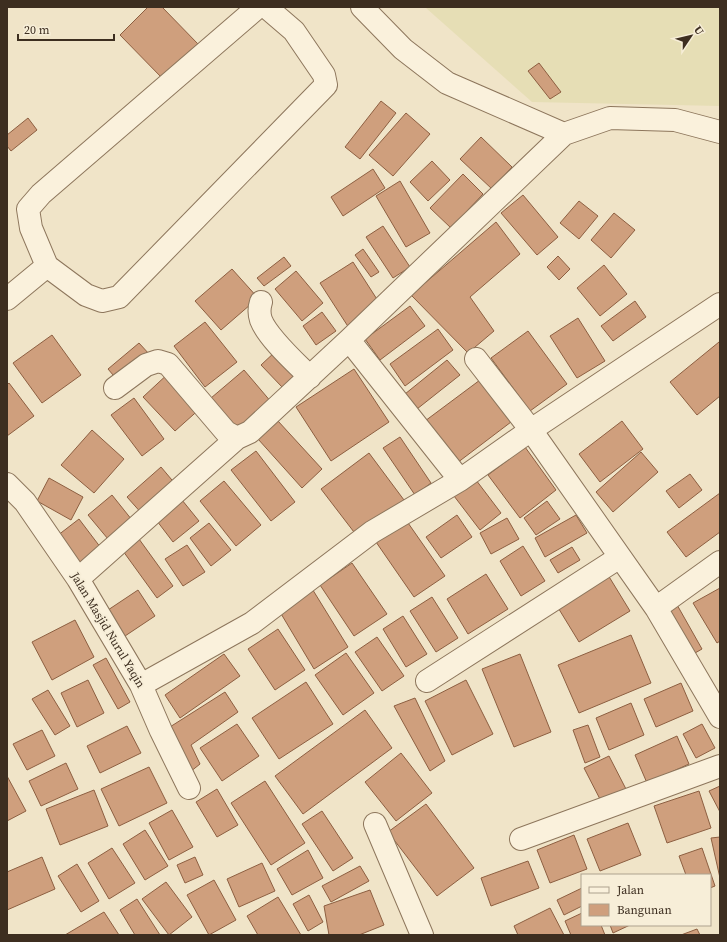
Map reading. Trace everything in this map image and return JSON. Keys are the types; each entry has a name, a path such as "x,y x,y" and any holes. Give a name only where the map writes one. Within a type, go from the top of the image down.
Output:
{"street":[{"path":"258,7 41,194 28,209 31,228 47,266 86,295 102,302 119,297 326,85 324,75 294,31 266,7"},
{"path":"362,7 403,49 446,83 564,134"},
{"path":"78,579 236,438 250,432 349,340 564,134 610,118 675,120 720,132"},
{"path":"7,299 47,266"},
{"path":"261,302 260,315 265,328 276,342 310,377"},
{"path":"141,685 252,623 372,532 460,480 531,430 720,304"},
{"path":"349,340 460,480"},
{"path":"476,359 531,430 656,608 720,717"},
{"path":"115,388 146,365 158,361 168,364 226,432 236,438"},
{"name":"Jalan Masjid Nurul Yaqin","path":"7,484 25,502 78,579 141,685 161,731 189,788"},
{"path":"427,681 620,557"},
{"path":"656,608 720,562"},
{"path":"521,839 720,766"},
{"path":"375,824 422,935"}],"shaded area":[{"path":"720,7 720,106 532,102 426,8"}],"building":[{"path":"148,7 162,7 198,44 163,79 120,35"},
{"path":"539,63 561,92 550,99 528,71"},
{"path":"381,101 396,113 360,159 345,147"},
{"path":"406,113 430,134 393,176 369,155"},
{"path":"28,118 37,130 11,151 7,146 7,135"},
{"path":"481,137 512,167 492,189 460,159"},
{"path":"432,161 450,180 428,201 410,182"},
{"path":"373,169 385,188 343,216 331,197"},
{"path":"463,174 483,194 451,228 430,208"},
{"path":"400,181 430,233 406,247 376,196"},
{"path":"523,195 558,237 537,255 501,213"},
{"path":"579,201 598,216 579,239 560,223"},
{"path":"614,213 635,230 611,258 591,240"},
{"path":"496,222 520,254 470,297 494,331 468,353 411,295"},
{"path":"383,226 410,267 393,278 366,237"},
{"path":"363,249 379,272 371,277 355,255"},
{"path":"558,256 570,269 559,280 547,267"},
{"path":"284,257 291,266 264,286 257,278"},
{"path":"353,262 382,307 349,328 320,283"},
{"path":"604,265 627,294 600,316 577,288"},
{"path":"232,269 258,298 221,330 195,301"},
{"path":"296,271 323,303 302,321 275,289"},
{"path":"635,301 646,317 613,341 601,326"},
{"path":"410,306 425,326 380,360 365,339"},
{"path":"322,312 336,331 316,345 303,326"},
{"path":"578,318 605,361 577,378 550,336"},
{"path":"205,322 237,362 205,387 174,346"},
{"path":"438,329 453,350 405,386 390,364"},
{"path":"528,331 567,384 530,411 491,358"},
{"path":"52,335 81,375 42,403 13,363"},
{"path":"719,342 720,396 697,415 670,382"},
{"path":"139,343 150,355 119,382 108,369"},
{"path":"276,351 297,373 282,387 261,365"},
{"path":"447,360 460,375 417,409 405,394"},
{"path":"354,369 389,422 331,461 296,407"},
{"path":"244,370 272,403 239,431 211,398"},
{"path":"171,371 203,406 175,431 143,397"},
{"path":"480,380 511,422 457,463 425,421"},
{"path":"9,383 34,416 7,436 7,385"},
{"path":"134,398 164,439 142,456 111,415"},
{"path":"278,421 322,469 302,488 258,439"},
{"path":"622,421 643,449 600,482 579,454"},
{"path":"92,430 124,459 94,493 61,465"},
{"path":"400,437 431,483 415,495 383,448"},
{"path":"525,447 556,490 520,518 488,475"},
{"path":"256,451 295,502 271,521 231,470"},
{"path":"641,452 658,472 613,512 596,492"},
{"path":"369,453 404,500 357,536 321,489"},
{"path":"161,467 177,486 144,516 127,497"},
{"path":"690,474 702,490 679,508 666,491"},
{"path":"49,478 83,497 71,520 37,501"},
{"path":"476,480 501,513 480,530 454,496"},
{"path":"224,481 261,525 236,546 200,501"},
{"path":"720,493 720,532 686,557 667,532"},
{"path":"112,495 136,525 113,545 88,515"},
{"path":"182,500 199,521 173,542 157,521"},
{"path":"547,501 560,519 536,535 524,518"},
{"path":"457,515 472,537 441,558 426,537"},
{"path":"576,515 587,533 545,557 535,538"},
{"path":"507,518 519,539 491,554 480,533"},
{"path":"79,519 104,552 82,567 53,539"},
{"path":"406,520 445,576 414,597 376,542"},
{"path":"209,523 231,550 211,566 190,538"},
{"path":"139,539 173,586 157,598 123,551"},
{"path":"187,545 205,572 183,586 165,559"},
{"path":"523,546 545,581 521,596 500,561"},
{"path":"572,547 580,560 558,573 550,560"},
{"path":"352,563 387,614 354,636 320,585"},
{"path":"486,574 508,609 468,634 447,599"},
{"path":"608,575 630,611 579,642 557,606"},
{"path":"311,587 348,647 314,669 277,607"},
{"path":"720,588 720,641 717,643 693,603"},
{"path":"138,590 155,616 122,638 105,612"},
{"path":"432,597 458,638 436,652 410,611"},
{"path":"676,603 702,649 688,657 662,612"},
{"path":"403,616 427,654 406,667 383,629"},
{"path":"75,620 94,657 52,680 32,642"},
{"path":"278,629 305,670 275,690 248,649"},
{"path":"631,635 651,683 579,713 558,665"},
{"path":"377,637 404,676 382,691 355,652"},
{"path":"346,653 374,693 343,715 315,675"},
{"path":"224,654 240,676 180,718 165,695"},
{"path":"520,654 551,732 514,747 482,669"},
{"path":"106,658 130,702 118,709 93,665"},
{"path":"88,680 104,713 77,727 61,693"},
{"path":"466,680 493,734 452,755 425,701"},
{"path":"306,682 333,724 279,759 252,718"},
{"path":"681,683 693,711 656,727 644,699"},
{"path":"48,690 70,726 55,735 32,699"},
{"path":"225,692 238,712 191,745 200,764 185,776 162,732"},
{"path":"415,698 445,761 430,771 394,706"},
{"path":"631,703 644,735 609,750 596,718"},
{"path":"365,710 392,748 303,814 275,776"},
{"path":"237,724 259,756 222,781 200,748"},
{"path":"702,724 715,748 696,758 683,734"},
{"path":"588,725 600,757 585,763 573,730"},
{"path":"127,726 141,753 100,773 87,746"},
{"path":"42,730 55,756 27,770 13,744"},
{"path":"677,736 689,764 647,783 635,755"},
{"path":"401,753 432,793 396,821 365,782"},
{"path":"609,756 627,791 602,803 584,768"},
{"path":"66,763 78,789 41,806 29,781"},
{"path":"149,767 167,803 119,826 101,789"},
{"path":"7,776 26,811 7,821"},
{"path":"265,781 305,843 271,865 231,803"},
{"path":"720,786 720,812 709,791"},
{"path":"217,789 238,825 217,837 196,802"},
{"path":"94,790 108,826 60,845 46,809"},
{"path":"699,791 711,828 667,843 654,806"},
{"path":"426,804 474,868 437,896 388,832"},
{"path":"172,810 193,847 169,860 149,823"},
{"path":"322,811 353,858 333,871 302,824"},
{"path":"628,823 641,855 600,871 587,839"},
{"path":"145,830 168,866 145,880 123,844"},
{"path":"574,835 587,869 550,883 537,850"},
{"path":"720,837 720,878 711,838"},
{"path":"112,848 135,883 109,899 88,863"},
{"path":"702,848 711,874 686,874 679,856"},
{"path":"308,850 323,878 292,895 277,869"},
{"path":"42,857 55,889 7,910 7,872"},
{"path":"195,857 203,875 185,883 177,865"},
{"path":"528,861 539,888 491,906 481,878"},
{"path":"262,863 275,891 239,907 227,879"},
{"path":"77,864 99,901 81,912 58,876"},
{"path":"360,866 369,881 331,902 322,886"},
{"path":"711,874 715,886 711,888"},
{"path":"214,880 236,920 209,935 187,895"},
{"path":"166,882 192,917 169,935 142,899"},
{"path":"581,888 581,906 564,915 557,900"},
{"path":"370,890 384,925 359,935 329,935 324,906"},
{"path":"309,895 323,922 308,931 293,904"},
{"path":"278,897 301,935 258,935 247,916"},
{"path":"137,899 160,935 135,935 120,910"},
{"path":"550,908 564,935 518,935 514,926"},
{"path":"104,912 119,935 65,935"},
{"path":"581,913 581,926 601,926 605,935 571,935 565,921"},
{"path":"610,926 628,926 613,933"},
{"path":"697,929 700,935 681,935"}]}
